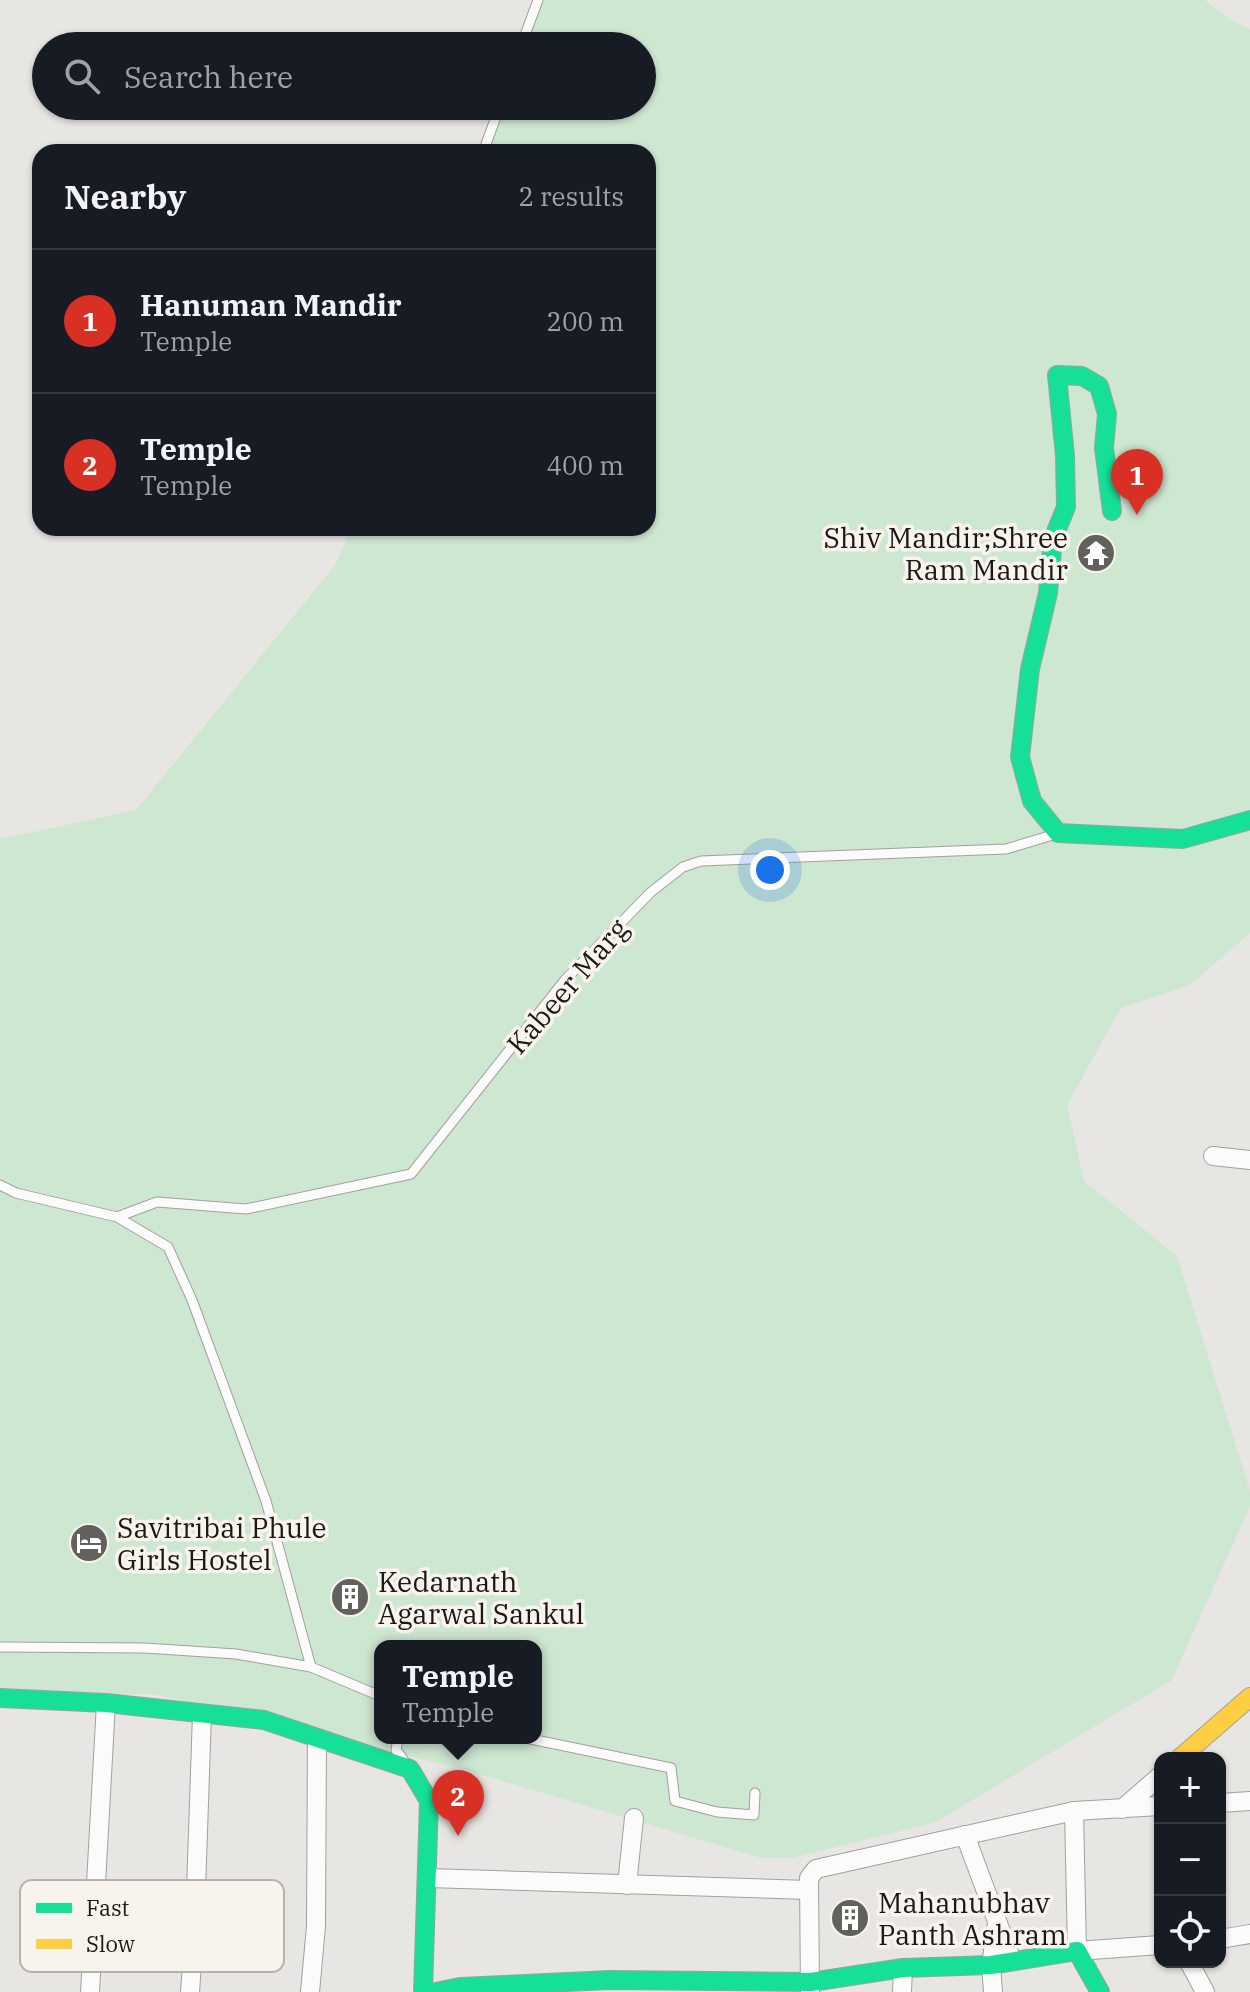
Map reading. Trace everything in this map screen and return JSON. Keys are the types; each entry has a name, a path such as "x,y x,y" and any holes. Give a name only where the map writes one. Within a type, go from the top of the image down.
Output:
{"street":[{"path":"1112,511 1104,448 1107,414 1099,386 1082,376 1057,375 1065,456 1066,507 1053,539 1048,593 1030,669 1020,757 1032,801 1058,833 1183,839 1250,820"},
{"path":"1213,1156 1250,1160"},
{"path":"1187,1752 1250,1697"},
{"path":"0,1698 106,1703 264,1720 410,1769 429,1801 423,1992"},
{"path":"96,1880 106,1703"},
{"path":"195,1880 202,1714"},
{"path":"310,1992 316,1926 317,1738"},
{"path":"1122,1809 1154,1781"},
{"path":"1226,1803 1250,1801"},
{"path":"810,1987 809,1878 816,1869 1074,1811 1154,1806"},
{"path":"1074,1811 1077,1951 1100,1992"},
{"path":"627,1885 634,1818"},
{"path":"965,1835 1012,1961"},
{"path":"428,1878 809,1890"},
{"path":"993,1992 991,1965 997,1920"},
{"path":"1226,1938 1250,1934"},
{"path":"436,1992 460,1987 610,1980 634,1987 810,1987 903,1968 991,1965 1077,1951 1154,1945"},
{"path":"902,1992 903,1968"},
{"path":"1192,1968 1205,1992"},
{"path":"90,1992 91,1972"},
{"path":"190,1992 191,1972"}],"lane":[{"path":"526,32 538,0"},
{"path":"486,144 495,120"},
{"name":"Kabeer Marg","path":"117,1217 157,1202 246,1209 411,1174 565,980 651,892 683,867 701,861 1006,849 1058,833"},
{"path":"0,1185 16,1193 117,1217 168,1247 192,1300 266,1501 311,1667"},
{"path":"0,1647 145,1648 236,1654 311,1667 374,1693"},
{"path":"542,1741 671,1768 675,1801 717,1812 754,1815 755,1793"},
{"path":"397,1744 396,1750 410,1769"}],"green space":[{"path":"543,0 1205,0 1232,21 1250,29 1250,933 1190,985 1121,1008 1067,1105 1084,1181 1177,1256 1250,1491 1250,1506 1172,1680 936,1822 792,1858 761,1858 466,1770 153,1694 0,1696 0,839 136,810 336,564 348,536 656,536 656,144 487,144 494,120 656,120 656,32 523,32"}],"traffic: fast":[{"path":"1112,511 1104,448 1107,414 1099,386 1082,376 1057,375 1065,456 1066,507 1053,539 1048,593 1030,669 1020,757 1032,801 1058,833 1183,839 1250,820"},
{"path":"0,1698 106,1703 264,1720 410,1769 429,1801 423,1992"},
{"path":"436,1992 460,1987 610,1980 811,1982 903,1968 991,1965 1077,1951 1100,1992"}],"traffic: slow":[{"path":"1187,1752 1250,1697"}],"place":[{"name":"Hanuman Mandir","path":"1137,515"},
{"name":"Shiv Mandir;Shree Ram Mandir","path":"1096,553"},
{"name":"Savitribai Phule Girls Hostel","path":"89,1543"},
{"name":"Kedarnath Agarwal Sankul","path":"350,1597"},
{"name":"Temple","path":"458,1836"},
{"name":"Mahanubhav Panth Ashram","path":"850,1918"}]}
